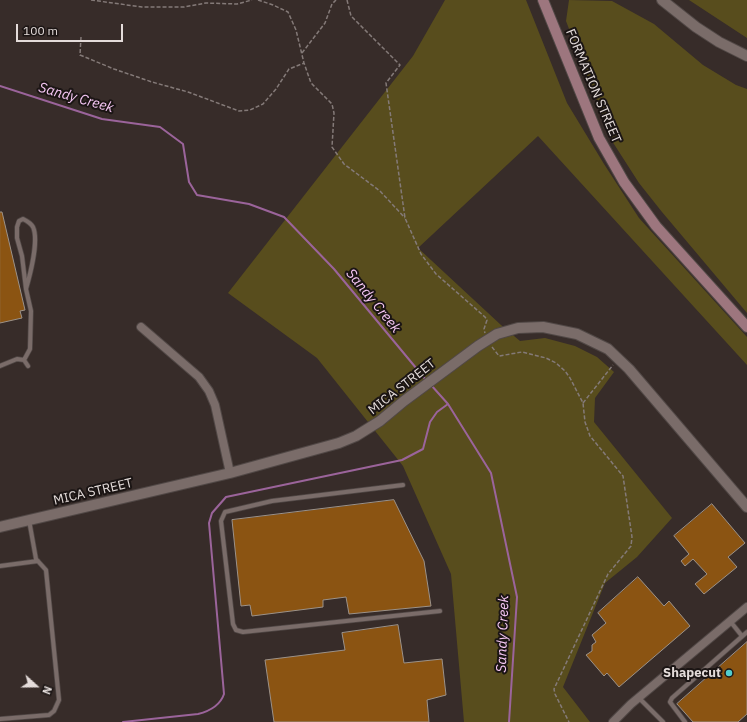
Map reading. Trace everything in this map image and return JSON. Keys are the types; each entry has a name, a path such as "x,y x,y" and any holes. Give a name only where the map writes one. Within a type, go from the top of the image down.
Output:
{"main road":[{"name":"FORMATION STREET","path":"543,0 599,138 624,182 656,226 747,327"}],"street":[{"path":"548,12 550,0"},
{"path":"662,0 718,42 747,56"},
{"path":"141,327 199,377 208,391 215,405 230,473"},
{"name":"MICA STREET","path":"0,527 230,473 332,445 356,436 380,421 453,364 497,334 518,328 543,327 577,334 608,349 630,369 747,507"},
{"path":"613,722 639,697 747,607"}],"lane":[{"path":"24,360 30,349 31,311 26,289 22,256 17,238 17,227 19,221 23,219 33,228 35,238 33,264 26,289"},
{"path":"0,366 16,359 24,360 28,366"},
{"path":"403,485 272,501 225,512 221,521 233,624 236,630 243,632 440,611"},
{"path":"0,720 49,715 54,711 59,700 46,570 38,561 29,520"},
{"path":"0,566 38,561"},
{"path":"730,621 742,636"},
{"path":"685,722 672,706 670,702 672,698 747,632"},
{"path":"639,697 663,722"}],"path":[{"path":"91,0 142,7 184,7 206,3 237,4 252,0"},
{"path":"258,0 288,12 296,30 310,82 332,104 334,113 332,147 344,164 380,191 405,218"},
{"path":"302,53 325,23 332,4 336,0"},
{"path":"347,0 351,16 400,64 386,83 405,218 421,254 436,274 485,317 487,320 484,329 485,336 493,350 499,356 522,352 546,358 556,363 565,371 583,403 585,422 590,436 623,476 632,537 631,546 608,574 554,689 569,722"},
{"path":"81,37 80,54 94,62 152,82 188,92 239,111 250,110 263,104 276,89 289,69 304,63"},
{"path":"583,403 618,359"}],"shaded area":[{"path":"445,0 526,0 567,103 639,218 747,337 747,365 538,136 418,248 520,341 545,338 575,346 597,357 614,372 595,398 594,422 672,518 637,557 605,583 563,687 590,722 464,722 451,574 403,466 317,358 228,293 413,56"},
{"path":"569,0 612,1 654,24 703,65 736,85 747,89 747,313 639,183 612,141 566,21"},
{"path":"689,0 747,0 747,38"}],"building":[{"path":"0,212 2,212 25,310 20,311 22,318 0,323"},
{"path":"394,500 424,561 431,606 349,614 346,597 323,600 323,607 252,616 250,605 241,606 232,520"},
{"path":"712,504 745,543 728,557 737,567 704,594 695,584 707,574 693,559 685,566 681,561 689,554 674,536"},
{"path":"638,577 664,606 669,601 690,626 619,687 607,673 604,676 586,655 592,651 592,645 596,642 592,635 606,623 598,613"},
{"path":"398,625 404,663 442,659 446,695 427,700 429,722 274,722 265,660 345,650 342,633"},
{"name":"Shapecut","path":"747,642 747,714 738,722 693,722 677,704"}],"waterway":[{"name":"Sandy Creek","path":"0,86 102,119 160,127 183,144 189,182 197,195 249,204 284,217 334,269 426,380"},
{"name":"Sandy Creek","path":"431,385 448,404 491,473 517,597 509,722"},
{"path":"123,722 198,714 217,705 224,694 209,523 212,513 226,497 402,460 423,449 430,422 437,412 448,404"}],"place":[{"name":"Shapecut","path":"729,673"}]}
